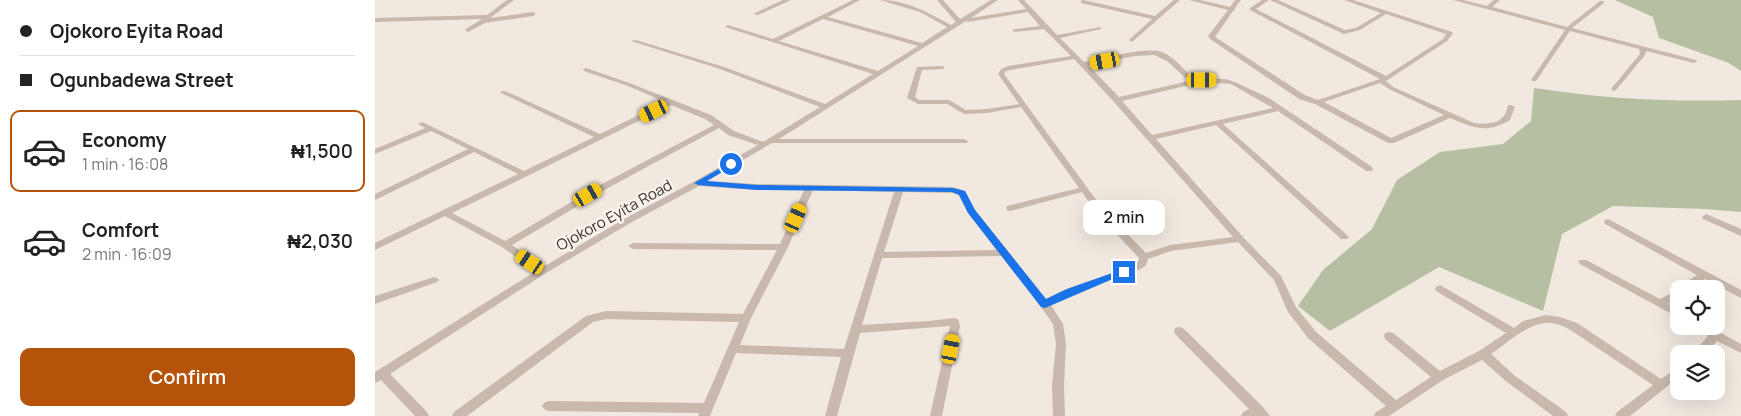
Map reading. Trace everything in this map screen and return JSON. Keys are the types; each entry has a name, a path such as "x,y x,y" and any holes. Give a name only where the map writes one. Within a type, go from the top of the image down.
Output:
{"street":[{"path":"468,30 479,26 511,0"},
{"path":"756,14 788,0"},
{"path":"773,41 857,0"},
{"path":"883,0 922,11 951,27"},
{"path":"940,0 961,22 1030,10"},
{"name":"Ojokoro Eyita Road","path":"379,376 543,270 768,143 995,0"},
{"path":"1021,0 1117,100 1240,239 1279,278 1292,309 1312,335 1395,406"},
{"path":"1132,40 1177,0"},
{"path":"1192,0 1233,9"},
{"path":"1238,0 1211,36 1214,41 1302,97 1318,102 1391,141 1450,115"},
{"path":"1267,0 1252,9 1384,80 1391,88 1472,125 1487,127 1507,118 1511,107"},
{"path":"1273,0 1344,32 1358,29 1386,12"},
{"path":"1318,102 1384,80 1445,40 1449,32 1347,0"},
{"path":"1456,0 1694,61"},
{"path":"1488,8 1497,0"},
{"path":"1083,2 1156,18"},
{"path":"1535,80 1569,29 1602,2"},
{"path":"483,21 533,14"},
{"path":"375,20 489,16"},
{"path":"823,17 923,45"},
{"path":"728,27 878,73"},
{"path":"1015,31 1045,27"},
{"path":"1055,37 1099,28"},
{"path":"634,41 722,68 824,106"},
{"path":"1614,89 1640,60 1643,54 1642,48"},
{"path":"1083,64 1142,52 1155,52 1162,55 1194,82"},
{"path":"1076,57 1003,70 1001,74 1112,226 1144,257"},
{"path":"942,68 919,68 911,98 919,102 949,102 964,112 987,111 1023,105"},
{"path":"586,70 630,85 708,117 731,133 768,143 964,141"},
{"path":"1117,100 1194,82 1220,80 1233,83 1248,89 1369,169"},
{"path":"503,92 600,137"},
{"path":"375,247 671,102"},
{"path":"1150,138 1279,109"},
{"path":"1218,123 1344,237"},
{"path":"375,152 426,126 523,173"},
{"path":"505,245 605,186 720,126"},
{"path":"375,196 475,150"},
{"path":"698,183 757,188 953,190 962,193 971,211 1045,304 1058,324 1060,332 1059,416"},
{"path":"547,406 706,412 746,318 783,247 809,188"},
{"path":"1010,208 1084,188"},
{"path":"831,416 848,353 899,190"},
{"path":"445,213 505,245 543,270"},
{"path":"1705,217 1741,233"},
{"path":"1608,222 1741,294"},
{"path":"1144,257 1170,248 1240,239"},
{"path":"633,246 783,247"},
{"path":"879,255 1005,253"},
{"path":"1045,304 1070,292 1138,267 1143,263 1144,257"},
{"path":"1583,262 1670,308"},
{"path":"1696,280 1705,274"},
{"path":"375,300 434,280"},
{"path":"1440,289 1513,332"},
{"path":"1661,303 1670,298"},
{"path":"458,416 582,325 599,316 746,318"},
{"path":"1380,416 1439,377 1483,354 1513,332 1536,320 1556,320 1573,326 1663,384"},
{"path":"857,328 929,326 953,322 955,326 936,416"},
{"path":"1179,331 1256,414"},
{"path":"1389,336 1439,377"},
{"path":"1706,345 1715,336 1741,349"},
{"path":"732,349 848,353"},
{"path":"1483,354 1511,379 1562,416"},
{"path":"379,376 423,416"},
{"path":"1621,416 1670,378"}],"green space":[{"path":"1615,0 1741,0 1741,71 1729,63 1659,38 1653,17"},
{"path":"1534,88 1637,99 1688,101 1741,100 1741,212 1613,206 1562,234 1543,311 1439,267 1330,331 1298,306 1323,270 1372,229 1397,180 1440,152 1503,144 1531,121"}],"route":[{"path":"731,164 698,183 757,188 953,190 962,193 971,211 1045,304 1070,292 1124,272"}]}
